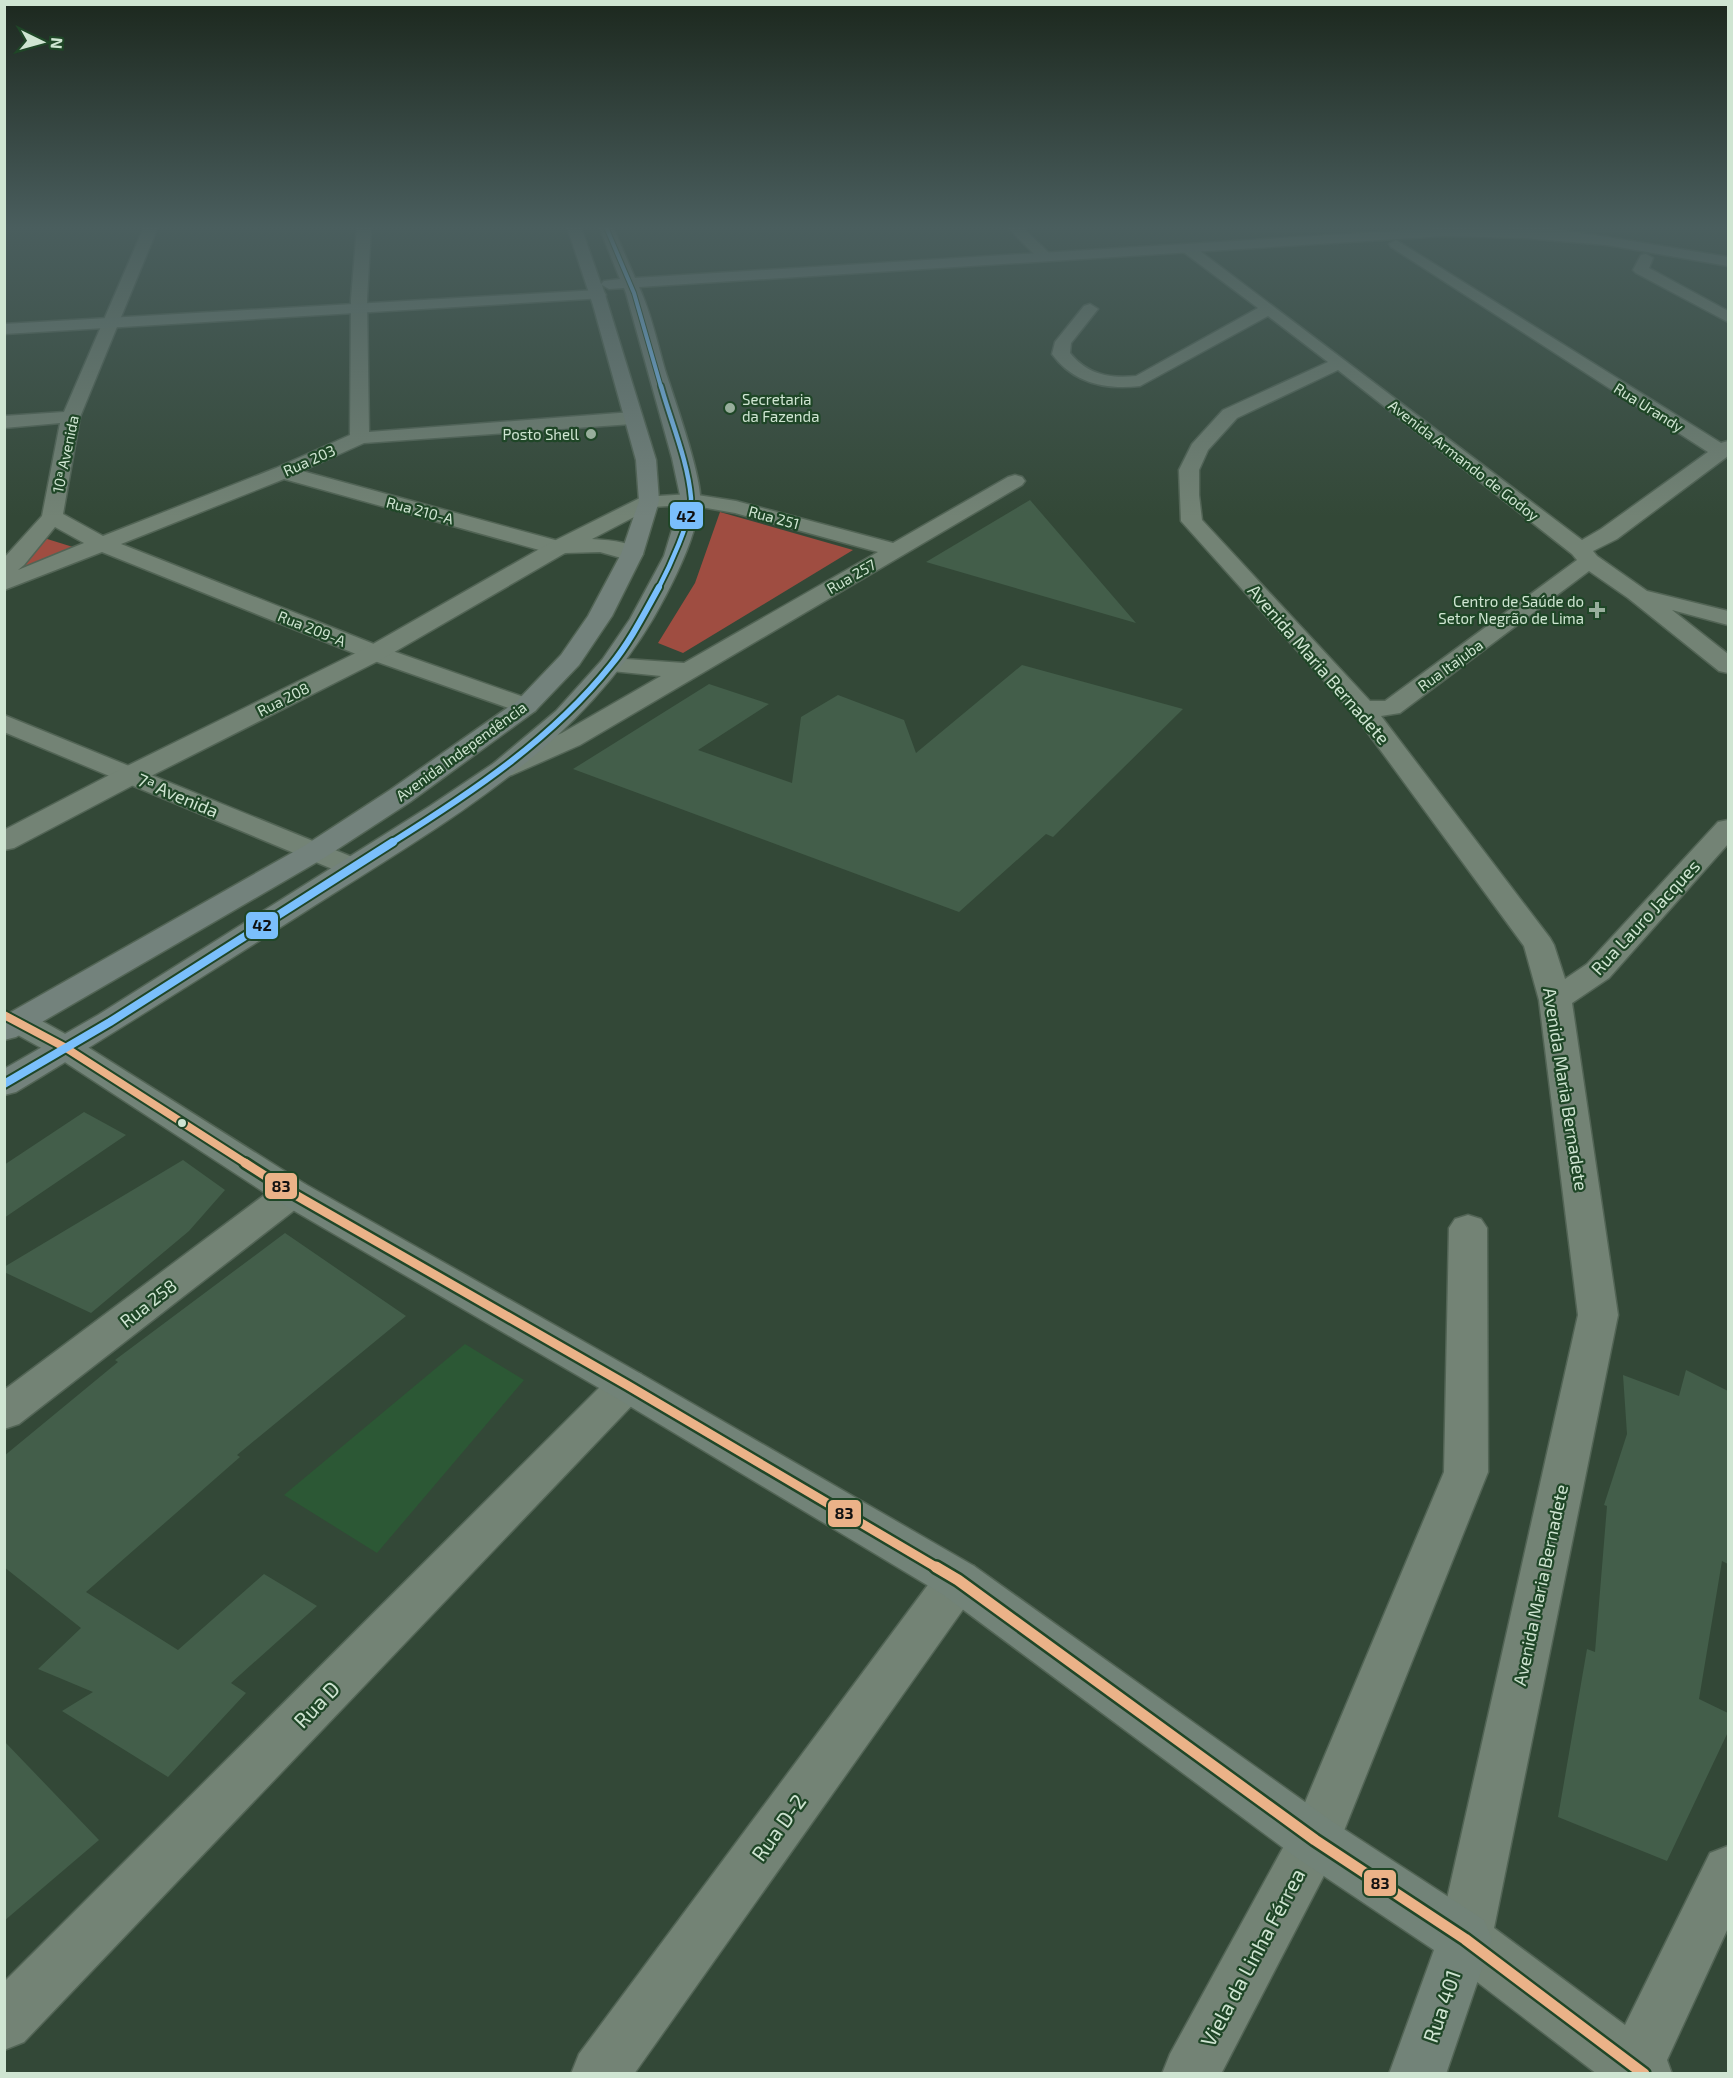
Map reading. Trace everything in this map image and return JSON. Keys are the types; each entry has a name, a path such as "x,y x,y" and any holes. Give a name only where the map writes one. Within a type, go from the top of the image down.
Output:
{"main road":[{"path":"4,329 54,324"},
{"name":"Avenida Independência","path":"9,1022 314,852 400,796 525,706 570,660 600,616 632,554 649,501 646,460 605,324"},
{"name":"Avenida Independência","path":"4,1084 66,1048 440,812 503,769 565,716 611,665 642,619 675,556 691,500 682,458 643,324"},
{"path":"400,796 440,812"},
{"path":"9,1022 66,1048 292,1192 627,1385 958,1580 1315,1840 1465,1939"},
{"name":"Rua 401","path":"1417,2073 1465,1939"}],"street":[{"name":"10ª Avenida","path":"4,570 16,560 52,517 71,417 110,324"},
{"path":"359,324 360,438"},
{"path":"1077,324 1062,342 1061,354 1070,366 1081,375 1096,380 1128,383 1140,381 1241,324"},
{"name":"Avenida Armando de Godoy","path":"1288,324 1728,666"},
{"name":"Rua Urandy","path":"1524,324 1725,449"},
{"name":"Avenida Maria Bernadete","path":"1340,363 1230,414 1199,448 1189,470 1192,521 1363,708 1539,945 1555,1000 1598,1315 1465,1939"},
{"path":"4,422 71,417"},
{"name":"Rua 203","path":"4,584 283,472 360,438 632,418"},
{"name":"Rua Itajuba","path":"1363,708 1391,708 1609,534 1725,449"},
{"name":"Rua 210-A","path":"283,472 558,548"},
{"name":"Rua 257","path":"503,769 571,739 1015,481"},
{"name":"Rua 251","path":"649,501 691,500 736,507 896,550"},
{"name":"Rua 208","path":"4,842 131,775 375,653 558,548 649,501"},
{"name":"10ª Avenida","path":"52,517 101,544"},
{"name":"Rua 209-A","path":"101,544 375,653 525,706"},
{"name":"Rua 208","path":"558,548 592,544 614,547 632,554"},
{"path":"1636,594 1728,618"},
{"path":"611,665 687,671"},
{"name":"7ª Avenida","path":"4,723 352,867"},
{"name":"Rua Lauro Jacques","path":"1555,1000 1598,971 1728,828"},
{"name":"Rua 258","path":"4,1413 292,1192"},
{"name":"Viela da Linha Férrea","path":"1190,2073 1315,1840 1466,1472 1468,1228"},
{"name":"Rua D","path":"4,2022 627,1385"},
{"name":"Rua D-2","path":"599,2073 958,1580"},
{"path":"1465,1939 1639,2070 1728,1871"}],"shaded area":[{"path":"720,512 853,550 683,653 658,643 695,583"},
{"path":"44,538 73,547 30,566 18,563"},
{"path":"465,1344 524,1380 377,1553 284,1495"}],"building":[{"path":"1030,500 1136,623 926,562"},
{"path":"1022,665 1183,709 1053,837 1046,834 959,912 573,769 709,684 769,704 698,750 792,783 801,717 838,695 904,720 916,753"},
{"path":"84,1112 126,1135 4,1218 4,1165"},
{"path":"183,1160 225,1190 189,1231 91,1313 4,1272 4,1267"},
{"path":"285,1233 406,1316 237,1455 240,1457 86,1592 178,1650 264,1574 317,1606 231,1683 246,1693 168,1777 62,1711 93,1692 38,1669 81,1628 4,1567 4,1456 118,1362 115,1360"},
{"path":"1686,1370 1728,1391 1728,1564 1722,1561 1699,1699 1728,1713 1728,1732 1667,1861 1558,1817 1587,1649 1595,1652 1607,1506 1604,1505 1627,1434 1623,1375 1679,1396"},
{"path":"4,1741 99,1840 4,1921"}],"transit line":[{"name":"42","path":"4,1084 110,1022 440,812 503,769 565,716 611,665 642,619 675,556 691,500 682,458 643,324"},
{"name":"83","path":"4,1015 66,1048 292,1193 627,1385 958,1580 1315,1840 1465,1939 1644,2074"}],"place":[{"name":"Secretaria da Fazenda","path":"730,408"},
{"name":"Posto Shell","path":"591,434"},
{"name":"Centro de Saúde do Setor Negrão de Lima","path":"1597,610"}]}
